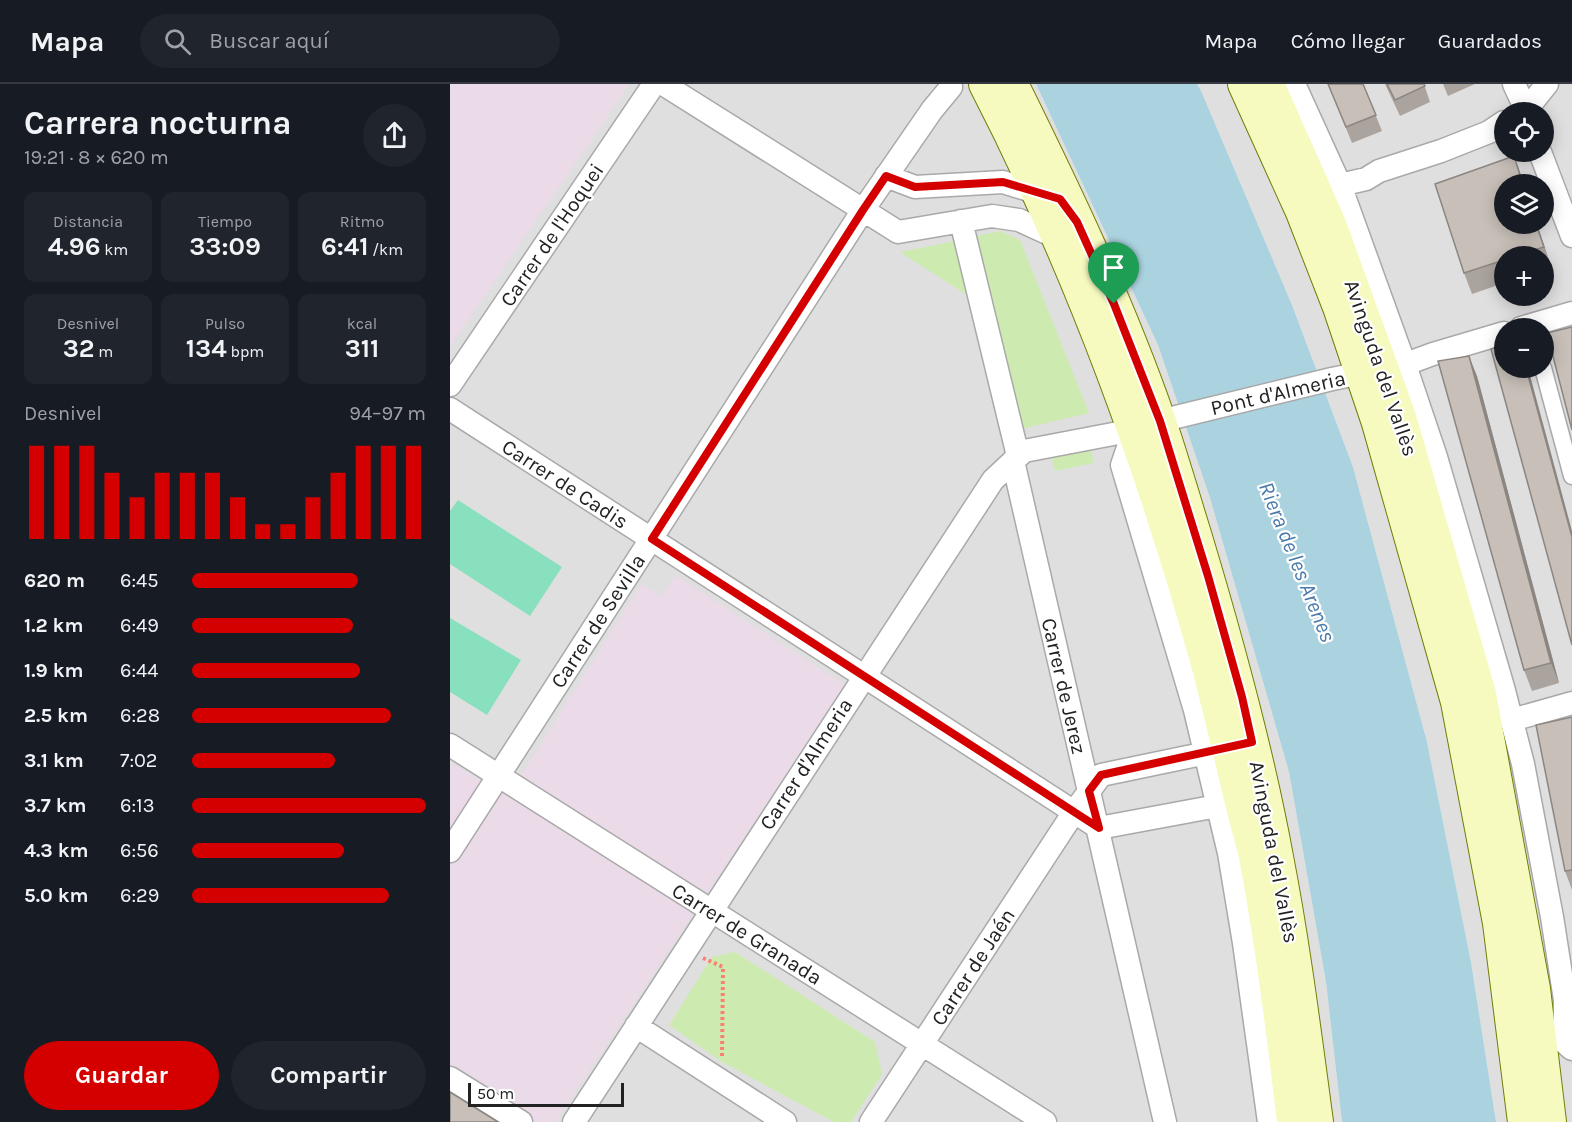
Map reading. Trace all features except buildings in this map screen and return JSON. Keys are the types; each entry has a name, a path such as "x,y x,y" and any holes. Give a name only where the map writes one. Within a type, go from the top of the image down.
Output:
{"main road":[{"name":"Avinguda del Vallès","path":"985,84 1035,191 1066,229 1114,304 1208,576 1242,697 1229,748 1256,861 1281,1014 1293,1122"},
{"name":"Avinguda del Vallès","path":"1012,84 1066,229"},
{"name":"Avinguda del Vallès","path":"1244,84 1320,198"},
{"name":"Avinguda del Vallès","path":"1268,84 1320,198 1362,308 1378,423 1457,702 1499,923 1524,1122"},
{"name":"Avinguda del Vallès","path":"1370,372 1400,417 1480,694 1523,920 1562,1043 1550,1122"},
{"name":"Avinguda del Vallès","path":"1241,802 1277,856 1302,1008 1317,1122"}],"street":[{"name":"Carrer de l'Hoquei","path":"450,385 654,84"},
{"path":"663,84 898,232 992,216 1066,229"},
{"path":"863,210 951,87 950,84"},
{"name":"Avinguda del Vallès","path":"1294,84 1320,198"},
{"path":"1514,84 1521,102"},
{"path":"1532,102 1547,84"},
{"path":"1320,198 1378,171 1442,151 1494,129"},
{"path":"1544,162 1572,236"},
{"path":"886,176 915,187 1003,182 1035,191"},
{"name":"Carrer de Sevilla","path":"450,851 863,210"},
{"name":"Carrer de Jerez","path":"961,221 1165,1122"},
{"path":"1554,319 1572,313"},
{"name":"Pont d'Almeria","path":"1155,423 1370,372 1494,336"},
{"name":"Avinguda del Vallès","path":"1370,372 1436,457 1512,720 1562,915 1565,1000 1562,1043"},
{"path":"1546,378 1572,476"},
{"name":"Carrer de Cadis","path":"450,409 1099,828"},
{"name":"Avinguda del Vallès","path":"1155,423 1122,465 1193,701 1229,748 1241,802 1229,853 1269,1122"},
{"name":"Carrer d'Almeria","path":"574,1122 993,480 1024,451 1155,423"},
{"path":"1512,720 1572,703"},
{"name":"Carrer de Granada","path":"450,746 1045,1122"},
{"path":"1074,812 1101,775 1229,748"},
{"path":"1099,828 1241,802"},
{"name":"Carrer de Jaén","path":"871,1122 1074,812"},
{"name":"Avinguda del Vallès","path":"1244,943 1262,899"},
{"path":"1508,987 1525,1025 1562,1043"},
{"path":"636,1026 785,1122"},
{"path":"450,1078 520,1122"}],"path":[{"path":"703,958 723,967 722,1064"}],"shaded area":[{"path":"450,84 1036,84 1158,345 1210,498 1289,772 1326,982 1342,1122 450,1122"},
{"path":"450,84 625,84 628,86 450,346"},
{"path":"1197,84 1572,84 1572,1122 1496,1122 1471,962 1427,742 1353,467 1292,305"},
{"path":"676,576 845,685 555,1122 450,1122 450,762 508,797 641,584 662,596"}],"green space":[{"path":"1000,231 1020,240 1089,413 1021,429 976,236"},
{"path":"955,241 967,295 900,252"},
{"path":"1090,446 1094,463 1055,471 1051,455"},
{"path":"458,500 562,567 530,616 450,564 450,511"},
{"path":"450,618 521,660 487,715 450,692"},
{"path":"735,952 875,1042 882,1074 851,1122 834,1122 722,1062 669,1025 712,957"}],"water":[{"name":"Riera de les Arenes","path":"1036,84 1197,84 1201,91 1292,305 1353,467 1427,742 1471,962 1496,1122 1342,1122 1326,982 1289,772 1210,498 1158,345"}],"route":[{"path":"886,176 915,187 1003,182 1060,199 1077,222 1114,304 1160,421 1208,576 1242,697 1252,742 1206,754 1101,775 1089,791 1099,828 652,539 886,176"}]}
